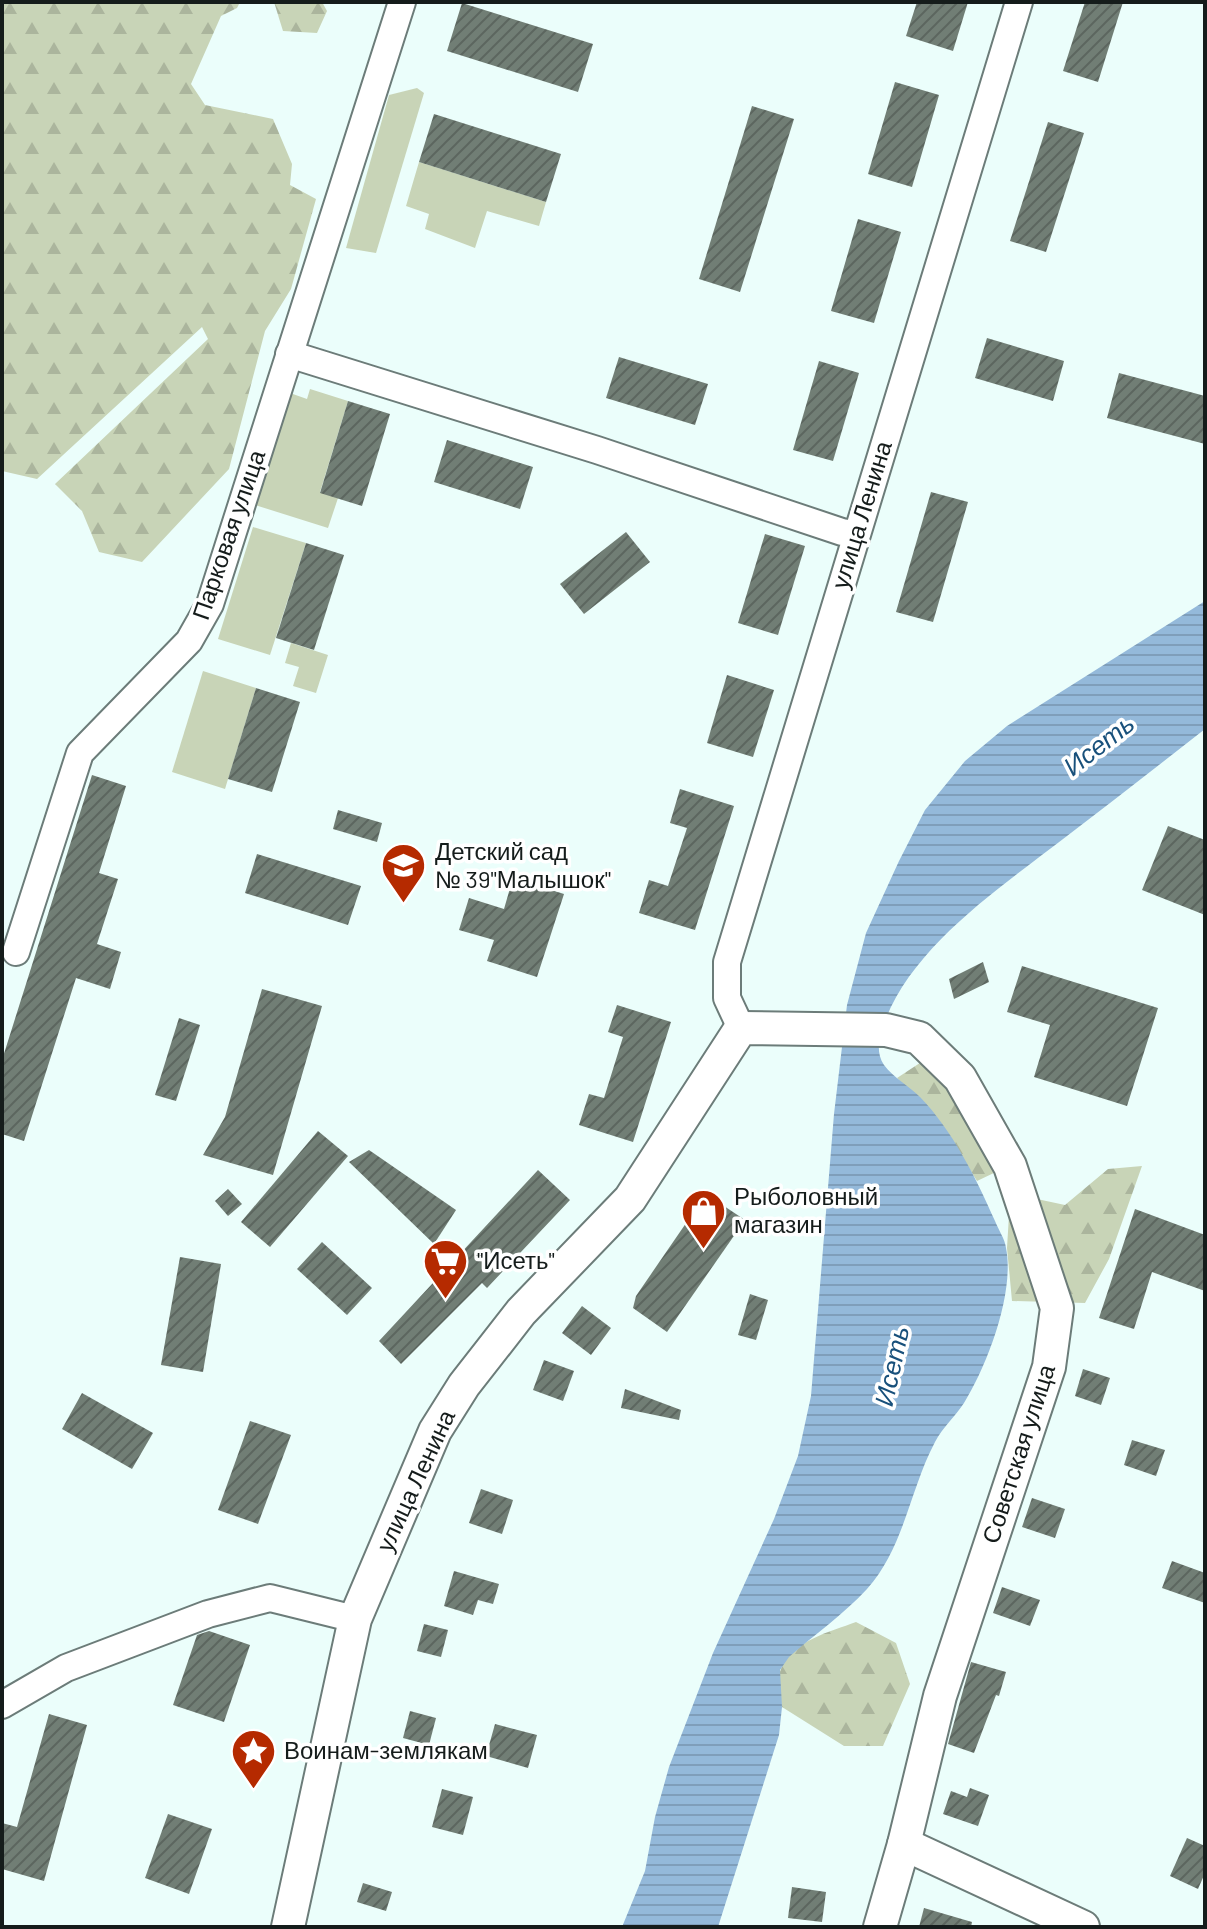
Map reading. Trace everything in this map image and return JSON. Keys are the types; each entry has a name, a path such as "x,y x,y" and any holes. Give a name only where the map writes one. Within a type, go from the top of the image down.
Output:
{"street":[{"name":"Парковая улица","path":"16,952 80,753 189,641 210,604 402,2"},
{"name":"улица Ленина","path":"288,1927 355,1619 435,1431 464,1385 521,1312 630,1199 741,1028 727,998 727,962 1019,2"},
{"path":"289,354 433,397 855,534"},
{"name":"Советская улица","path":"741,1028 886,1030 919,1038 960,1078 1010,1166 1057,1308 1049,1367 940,1696 880,1927"},
{"path":"2,1705 66,1668 208,1614 270,1598 355,1619"},
{"path":"904,1844 1083,1927"}],"green space":[{"path":"2,2 240,2 237,8 221,16 191,84 205,105 273,119 292,164 290,185 316,199 291,289 265,331 229,469 142,562 99,552 82,511 55,484 208,339 202,327 37,479 2,471"},
{"path":"274,2 322,2 327,11 317,33 283,31"},
{"path":"417,88 424,93 376,253 346,248 389,95"},
{"path":"419,162 546,202 539,226 487,211 475,248 425,229 429,214 406,206"},
{"path":"310,389 348,401 320,492 338,498 328,528 255,505 290,393 307,399"},
{"path":"253,527 306,543 270,655 218,639"},
{"path":"291,643 328,655 316,693 293,686 299,667 285,663"},
{"path":"203,671 256,688 225,789 172,772"},
{"path":"929,1057 998,1171 977,1181 938,1119 897,1078"},
{"path":"1142,1166 1109,1259 1085,1303 1012,1301 1007,1248 1009,1215 1023,1196 1065,1205 1108,1169"},
{"path":"856,1622 896,1643 910,1684 883,1746 844,1746 782,1707 779,1678 787,1659 813,1638"}],"water":[{"name":"Исеть","path":"1205,601 1205,729 984,900 932,949 892,1005 880,1036 882,1062 920,1097 943,1125 972,1172 1004,1241 1008,1266 997,1328 973,1388 941,1432 926,1460 898,1537 880,1573 839,1616 789,1657 780,1670 782,1707 779,1735 718,1927 622,1927 645,1871 669,1767 713,1653 774,1519 798,1456 811,1396 834,1114 847,1005 866,933 925,810 965,761 1007,726"}],"building":[{"path":"917,2 968,2 953,51 906,36"},
{"path":"1085,2 1123,2 1098,82 1063,71"},
{"path":"462,3 593,44 578,92 447,51"},
{"path":"895,82 939,95 912,187 868,174"},
{"path":"752,106 794,119 740,292 699,279"},
{"path":"434,114 561,154 546,202 419,162"},
{"path":"1048,122 1084,133 1046,252 1010,241"},
{"path":"858,219 901,232 874,323 831,311"},
{"path":"987,338 1064,361 1053,401 975,378"},
{"path":"619,357 708,384 695,425 606,398"},
{"path":"819,361 859,373 833,461 793,450"},
{"path":"1119,373 1205,396 1205,444 1107,418"},
{"path":"348,401 390,414 362,506 320,493"},
{"path":"447,440 533,467 520,509 434,482"},
{"path":"931,492 968,502 933,622 896,612"},
{"path":"626,532 650,562 584,614 560,584"},
{"path":"765,534 805,546 778,635 738,623"},
{"path":"306,543 344,555 314,650 276,638"},
{"path":"727,675 774,690 753,757 707,743"},
{"path":"256,688 300,702 272,792 228,779"},
{"path":"92,775 126,786 99,873 118,879 97,944 121,952 110,989 76,978 24,1141 2,1134 2,1060"},
{"path":"680,789 734,806 695,930 639,913 649,880 668,886 687,828 670,823"},
{"path":"338,810 382,823 377,842 333,829"},
{"path":"1168,826 1205,840 1205,915 1142,890"},
{"path":"257,854 361,886 348,925 245,893"},
{"path":"513,878 564,894 537,977 487,961 494,940 459,930 469,898 504,909"},
{"path":"983,962 989,982 954,999 949,979"},
{"path":"1022,966 1158,1008 1127,1106 1034,1077 1050,1025 1007,1012"},
{"path":"262,989 322,1006 273,1175 203,1155 225,1117"},
{"path":"617,1005 671,1022 633,1142 579,1125 589,1094 604,1098 623,1037 608,1032"},
{"path":"179,1018 200,1025 176,1101 155,1095"},
{"path":"318,1131 348,1156 270,1247 241,1222"},
{"path":"369,1150 456,1210 434,1244 349,1162"},
{"path":"538,1170 570,1200 487,1288 482,1283 401,1364 379,1341"},
{"path":"228,1189 242,1204 228,1216 215,1201"},
{"path":"706,1194 745,1220 667,1332 633,1308 636,1296"},
{"path":"1135,1209 1205,1235 1205,1291 1152,1272 1134,1329 1099,1318"},
{"path":"322,1242 372,1288 347,1315 297,1269"},
{"path":"180,1257 221,1264 203,1372 161,1365"},
{"path":"750,1294 768,1300 756,1340 738,1335"},
{"path":"582,1306 611,1328 591,1355 562,1333"},
{"path":"544,1360 574,1371 563,1401 533,1390"},
{"path":"1083,1369 1110,1378 1101,1405 1075,1396"},
{"path":"625,1389 681,1410 679,1420 621,1408"},
{"path":"82,1393 153,1433 132,1469 62,1429"},
{"path":"250,1421 291,1435 258,1524 218,1510"},
{"path":"1132,1440 1165,1450 1156,1476 1124,1465"},
{"path":"481,1489 513,1500 502,1534 469,1523"},
{"path":"1032,1498 1065,1509 1055,1538 1022,1527"},
{"path":"1172,1561 1205,1573 1205,1603 1162,1588"},
{"path":"454,1571 499,1584 493,1604 478,1600 473,1615 444,1606"},
{"path":"1002,1587 1040,1600 1030,1626 993,1613"},
{"path":"424,1624 448,1630 441,1657 417,1651"},
{"path":"209,1631 250,1645 224,1722 173,1705 197,1635"},
{"path":"971,1662 1006,1672 974,1753 948,1744"},
{"path":"410,1711 436,1718 429,1745 403,1738"},
{"path":"49,1714 87,1725 44,1881 2,1869 2,1823 17,1827"},
{"path":"495,1724 537,1735 528,1768 486,1756"},
{"path":"970,1788 989,1795 978,1826 943,1814 951,1791 967,1797"},
{"path":"442,1789 473,1797 463,1835 432,1827"},
{"path":"168,1814 212,1829 189,1894 145,1878"},
{"path":"1187,1838 1205,1846 1205,1873 1198,1889 1170,1876"},
{"path":"363,1883 392,1892 386,1911 357,1902"},
{"path":"792,1887 826,1892 822,1922 788,1918"},
{"path":"924,1908 972,1922 971,1927 919,1927"}],"place":[{"name":"Детский сад № 39\"Малышок\"","path":"404,905"},
{"name":"Рыболовный магазин","path":"703,1250"},
{"name":"\"Исеть\"","path":"446,1300"},
{"name":"Воинам-землякам","path":"253,1790"}]}
